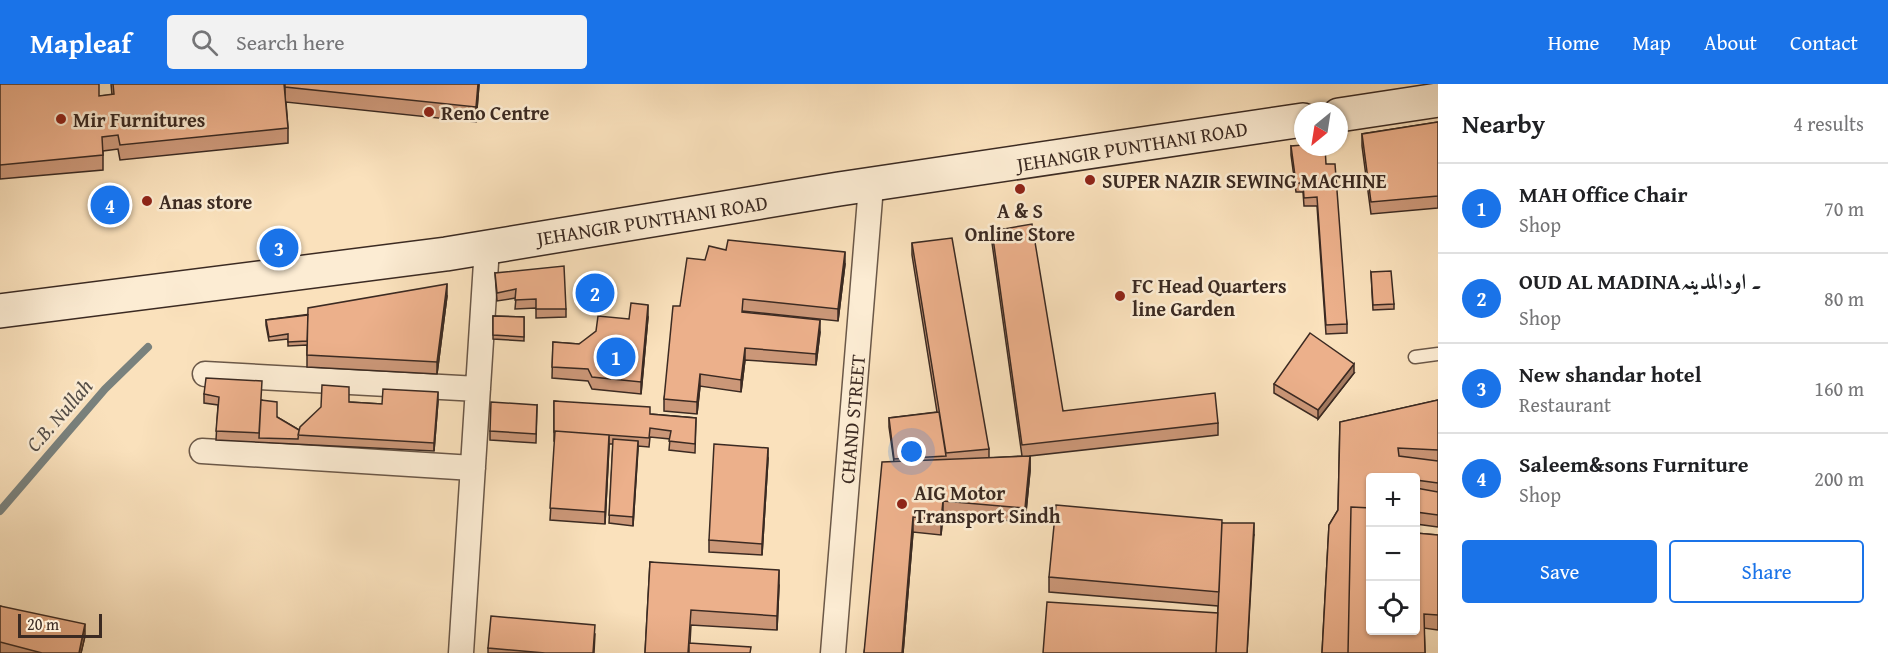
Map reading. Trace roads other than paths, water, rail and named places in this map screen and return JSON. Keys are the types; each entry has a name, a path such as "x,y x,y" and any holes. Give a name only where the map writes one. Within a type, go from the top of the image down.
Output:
{"street":[{"path":"1348,114 1438,100"},
{"name":"JEHANGIR PUNTHANI ROAD","path":"0,311 487,247 1294,121"},
{"name":"CHAND STREET","path":"833,653 871,186"},
{"path":"461,653 487,247"},
{"path":"205,374 478,389"},
{"path":"202,451 473,468"}],"lane":[{"path":"1415,357 1438,354"}],"waterway":[{"name":"C.B. Nullah","path":"0,511 105,389 148,347"}],"place":[{"name":"Reno Centre","path":"429,112"},
{"name":"Mir Furnitures","path":"61,119"},
{"name":"SUPER NAZIR SEWING MACHINE","path":"1090,180"},
{"name":"A & S Online Store","path":"1020,189"},
{"name":"Anas store","path":"147,201"},
{"name":"Saleem&sons Furniture","path":"110,205"},
{"name":"New shandar hotel","path":"279,248"},
{"name":"OUD AL MADINA۔ اودالمدینہ","path":"595,293"},
{"name":"FC Head Quarters line Garden","path":"1120,296"},
{"name":"MAH Office Chair","path":"616,357"},
{"name":"AIG Motor Transport Sindh","path":"902,504"}]}
